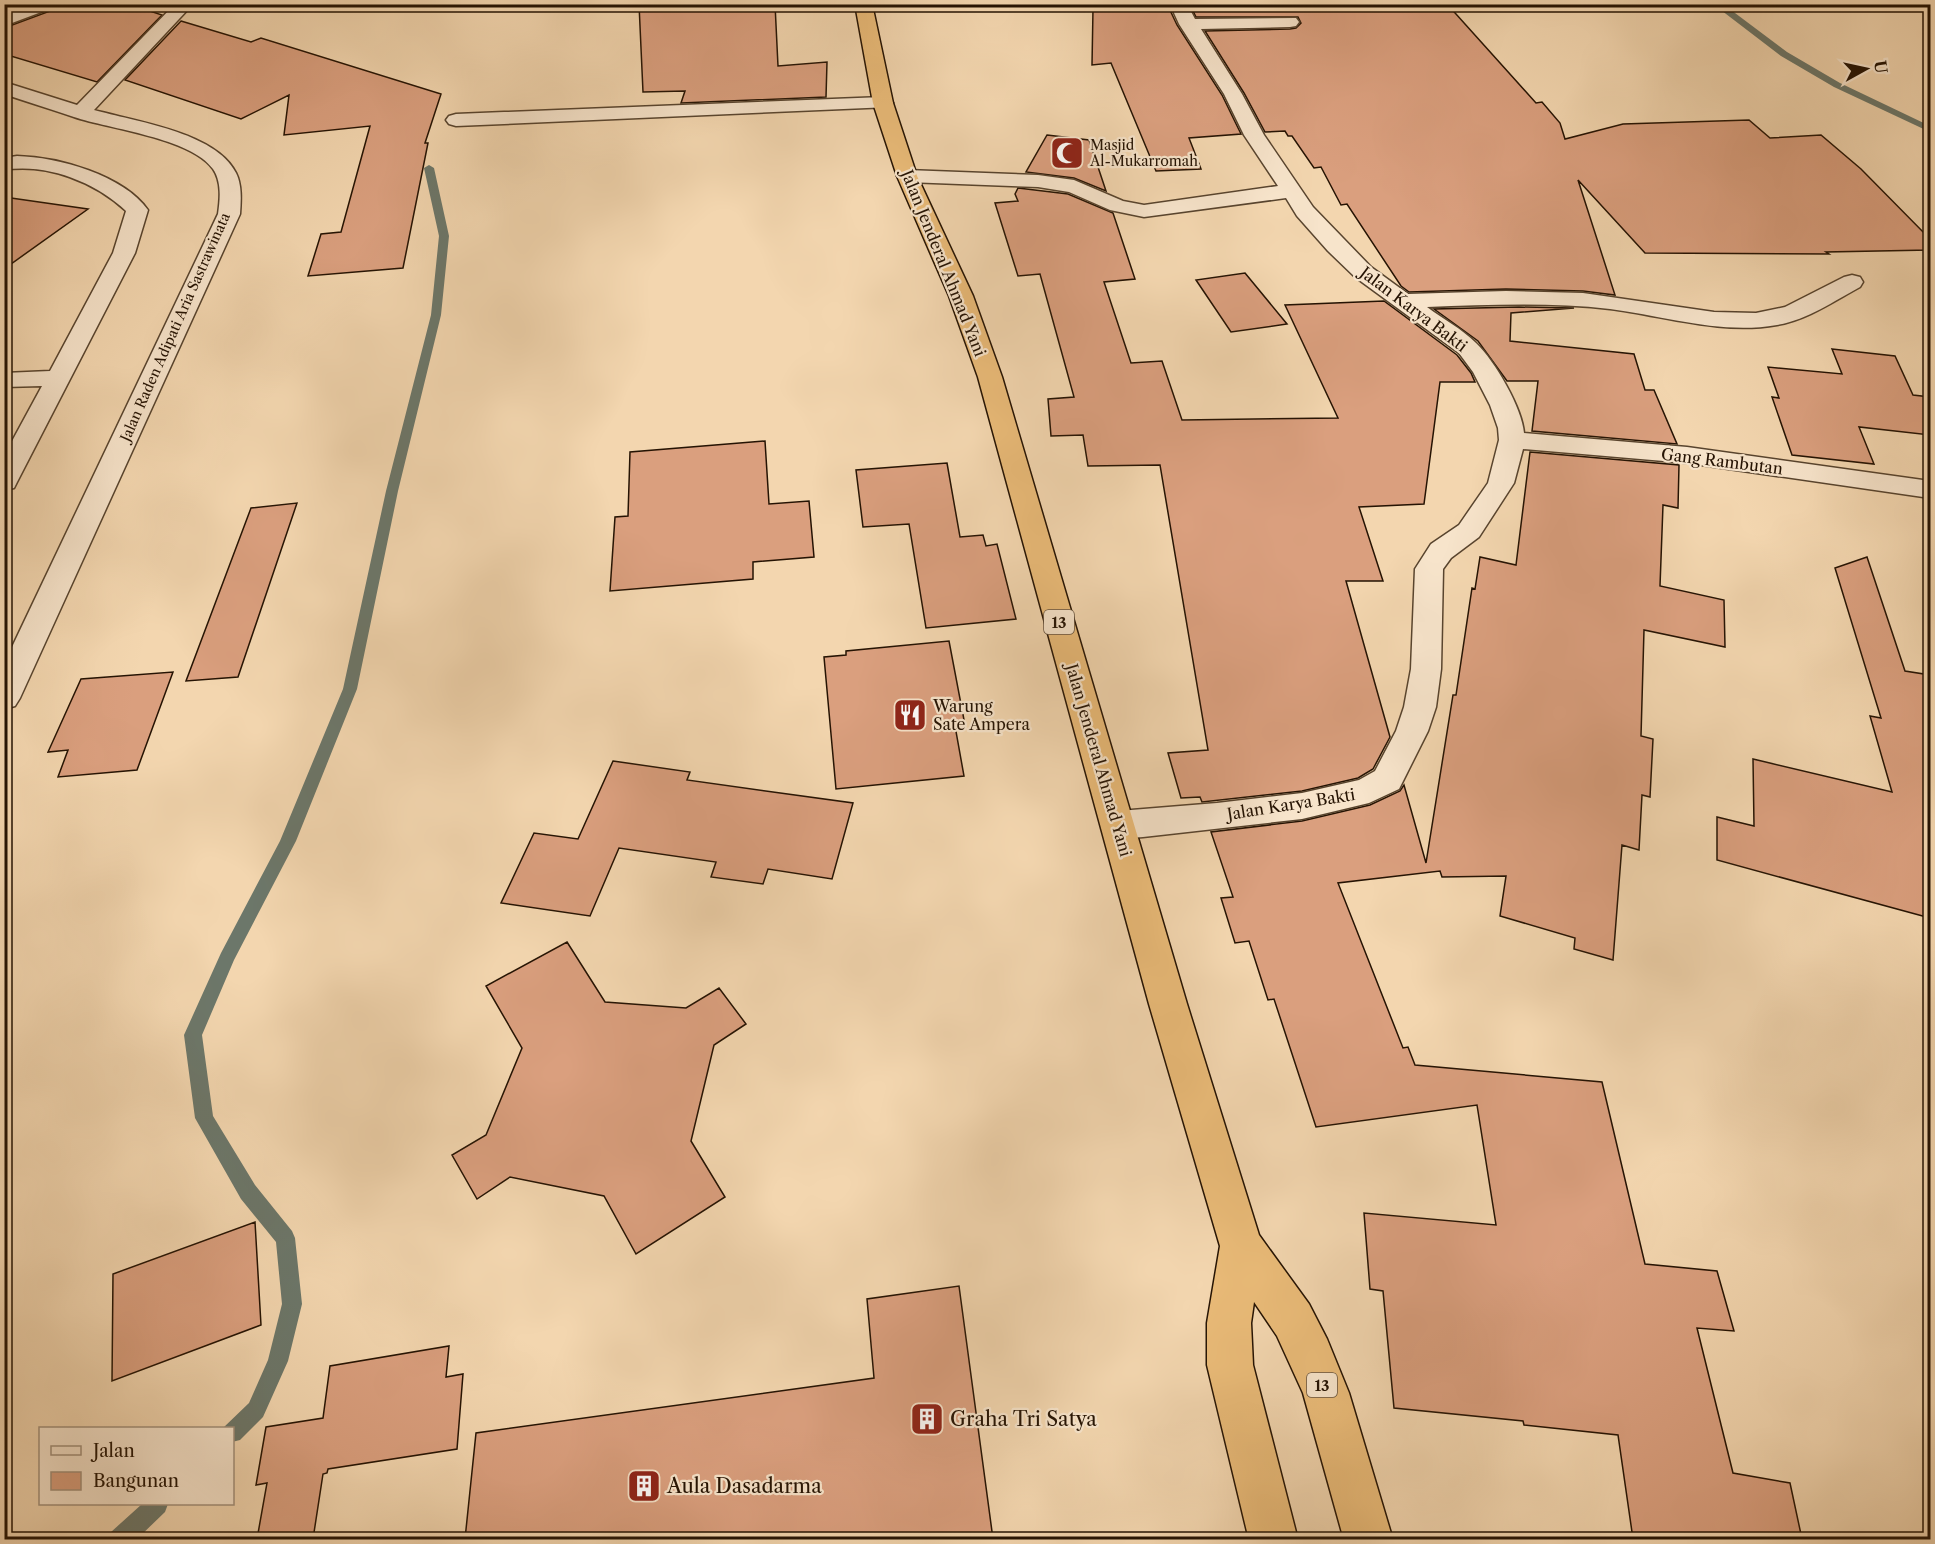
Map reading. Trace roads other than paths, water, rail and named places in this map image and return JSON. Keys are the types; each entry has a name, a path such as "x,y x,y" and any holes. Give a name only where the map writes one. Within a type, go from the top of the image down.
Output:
{"highway":[{"name":"Jalan Jenderal Ahmad Yani","path":"863,4 883,103 907,176 962,296 990,377 1168,1004 1241,1246 1293,1320 1311,1355 1326,1393 1369,1539"},
{"name":"Jalan Jenderal Ahmad Yani","path":"1241,1246 1229,1323 1230,1365 1274,1539"}],"street":[{"path":"4,21 46,4"},
{"path":"80,112 185,4"},
{"path":"1183,14 1290,22"},
{"name":"Jalan Karya Bakti","path":"1119,825 1281,808 1362,792 1383,784 1412,730 1420,707 1426,669 1429,569 1441,551 1469,531 1483,514 1501,483 1512,440 1511,428 1503,405 1478,360 1447,331 1363,272 1336,246 1290,191 1254,135 1233,94 1183,14"},
{"name":"Jalan Raden Adipati Aria Sastrawinata","path":"4,87 191,145 210,154 220,164 229,179 231,197 229,214 5,696"},
{"path":"456,120 883,103"},
{"path":"4,164 43,162 62,168 116,192 137,210 124,253 4,482"},
{"path":"907,176 1038,181 1074,186 1117,206 1144,211 1290,191"},
{"path":"1403,301 1505,298 1609,302 1707,318 1743,321 1780,318 1852,282"},
{"path":"4,380 59,378"},
{"name":"Gang Rambutan","path":"1512,440 1687,455 1930,490"}],"waterway":[{"path":"1717,4 1784,54 1837,85 1930,129"},
{"path":"234,1430 256,1410 278,1361 292,1304 285,1238 248,1192 204,1118 193,1035 227,958 288,841 350,689 392,491 436,315 444,236 429,168"},
{"path":"119,1540 156,1505"}],"place":[{"name":"Masjid Al-Mukarromah","path":"1067,153"},
{"name":"Warung Sate Ampera","path":"910,715"},
{"name":"Graha Tri Satya","path":"927,1419"},
{"name":"Aula Dasadarma","path":"644,1486"}]}
